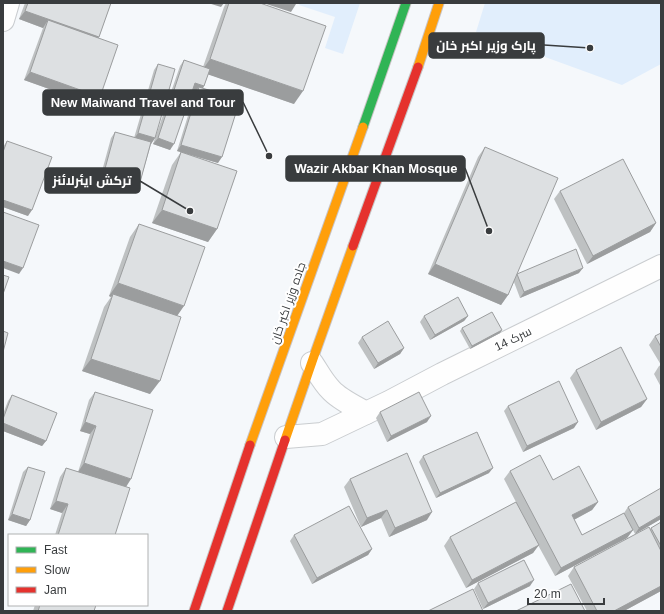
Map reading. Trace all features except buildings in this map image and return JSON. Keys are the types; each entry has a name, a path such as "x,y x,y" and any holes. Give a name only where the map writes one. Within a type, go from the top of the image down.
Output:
{"main road":[{"name":"جاده وزیر اکبر خان","path":"194,611 252,441 406,3"},
{"path":"227,611 286,437 439,3"}],"street":[{"path":"3,20 8,3"},
{"name":"سرک 14","path":"286,437 322,434 661,266"},
{"path":"312,363 321,378 332,391 366,413"}],"shaded area":[{"path":"300,3 360,3 343,54 325,48 335,17 299,5"},
{"path":"485,3 661,3 661,64 622,85 476,32"}],"traffic: fast":[{"path":"363,127 406,3"}],"traffic: slow":[{"path":"418,67 439,3"},
{"path":"250,445 363,127"},
{"path":"285,440 353,246"}],"traffic: jam":[{"path":"353,246 418,67"},
{"path":"227,611 285,440"},
{"path":"194,611 250,445"}],"place":[{"name":"پارک وزیر اکبر خان","path":"590,48"},
{"name":"New Maiwand Travel and Tour","path":"269,156"},
{"name":"ترکش ایئرلائنز","path":"190,211"},
{"name":"Wazir Akbar Khan Mosque","path":"489,231"}]}
